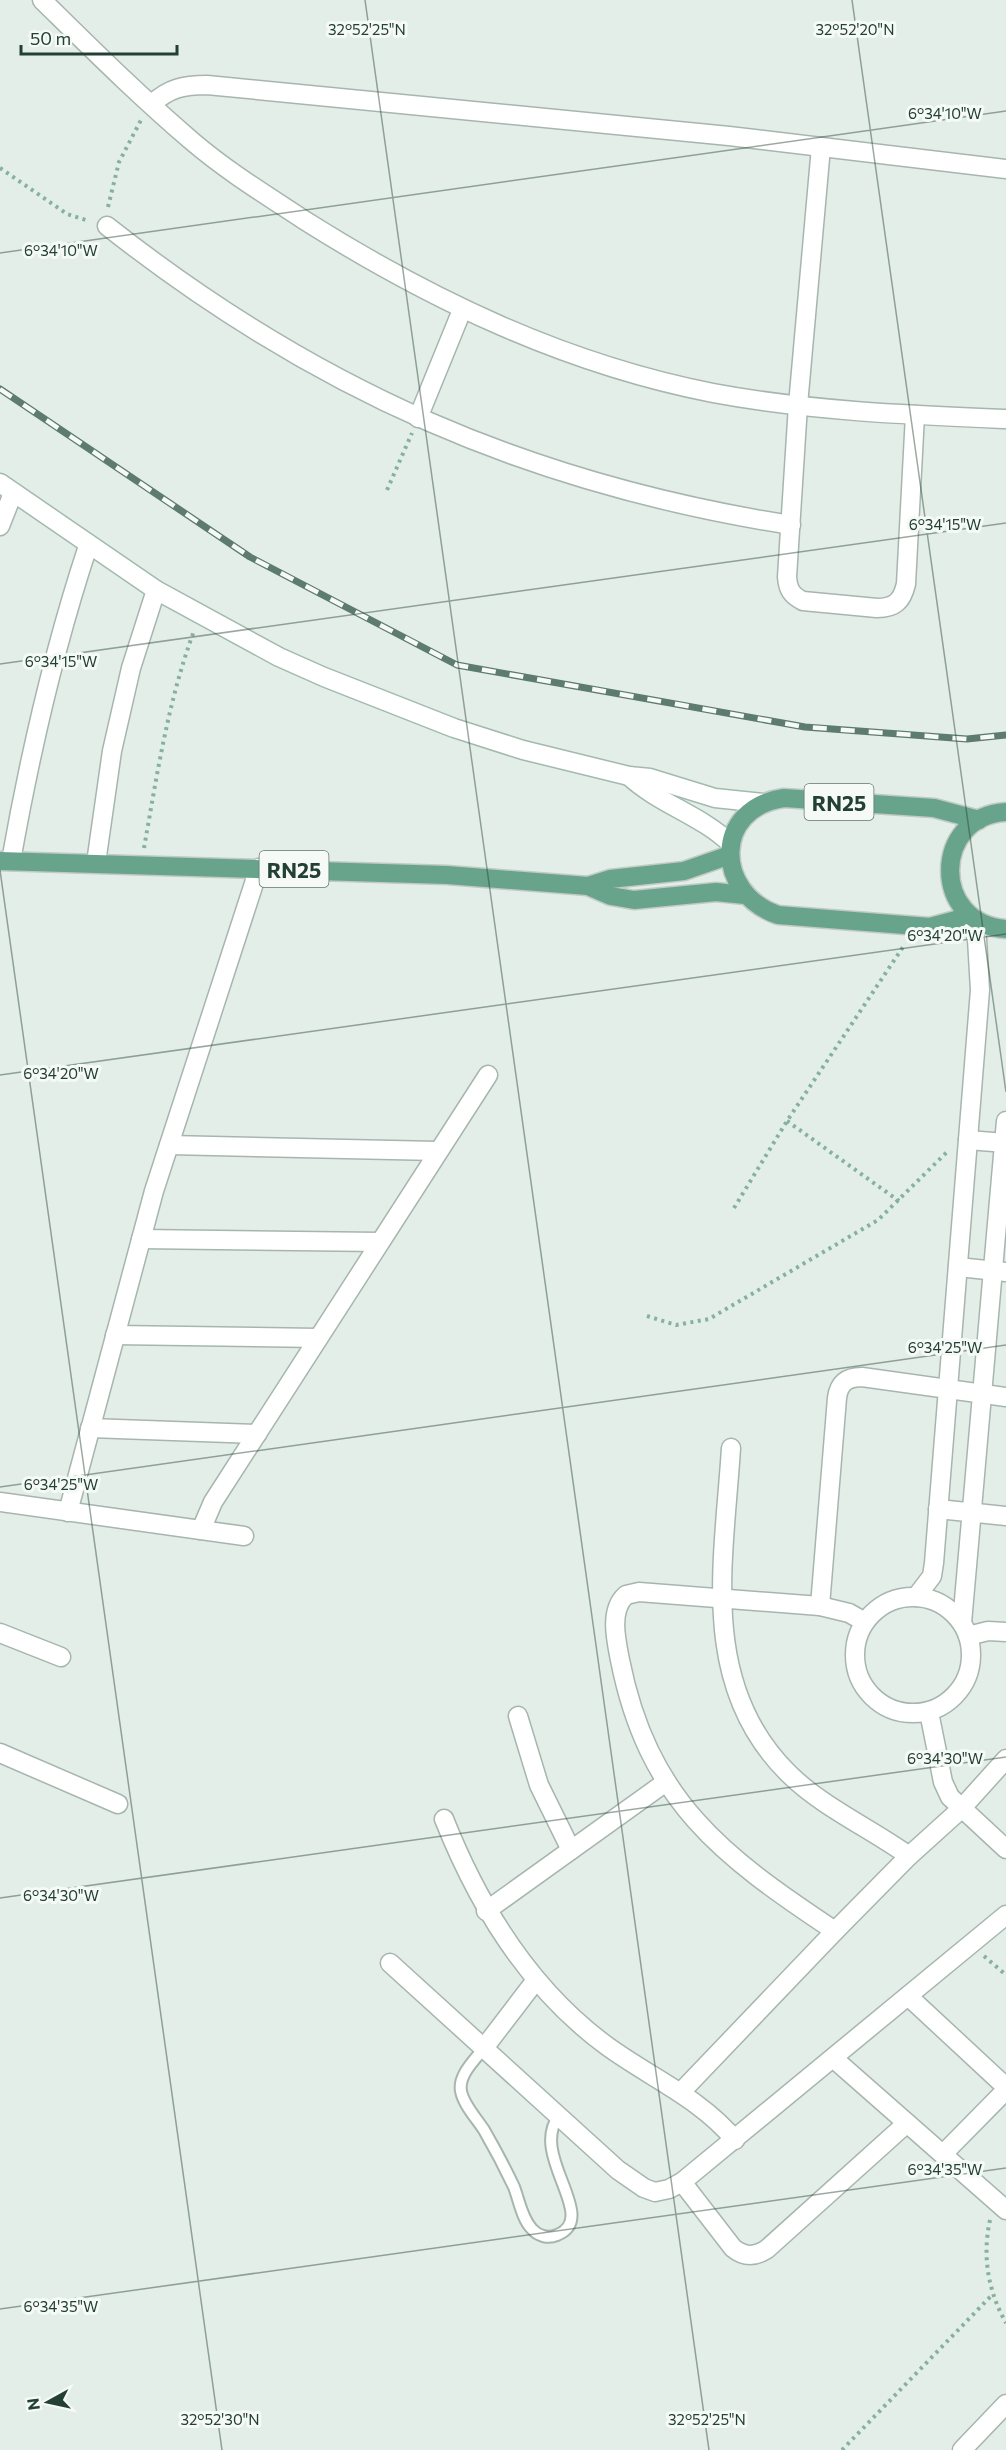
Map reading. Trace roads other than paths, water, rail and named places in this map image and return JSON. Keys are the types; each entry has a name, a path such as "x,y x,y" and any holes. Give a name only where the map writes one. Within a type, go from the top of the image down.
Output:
{"main road":[{"name":"RN25","path":"763,803 784,798 920,807 949,811 979,820"},
{"path":"745,896 734,876 731,850 739,824 763,803"},
{"path":"1006,812 979,820 963,833 950,863 951,885 960,905 969,915 989,926 1006,929"},
{"name":"RN25","path":"588,886 610,879 684,871 731,850"},
{"name":"RN25","path":"5,861 447,874 588,886 611,896 634,900 716,892 745,896 765,910 778,915 917,926 944,925 969,915"}],"street":[{"path":"42,0 194,142 255,188 390,273 462,310 556,348 635,375 714,393 798,405 915,416 1006,418"},
{"path":"152,104 162,95 179,87 207,85 821,147 1006,169"},
{"path":"821,147 798,405 790,525 787,577 788,585 795,597 803,601 877,608 888,608 903,597 906,584 915,416"},
{"path":"107,226 155,265 257,334 356,389 418,418 481,445 602,486 727,515 790,525"},
{"path":"418,418 462,310"},
{"path":"0,526 6,488 88,546 156,590 324,677 454,728 523,750 628,776 650,778 726,801 763,803"},
{"path":"5,861 49,672 88,546"},
{"path":"96,863 112,751 131,668 156,590"},
{"path":"628,776 644,789 700,819 731,850"},
{"path":"68,1512 141,1239 169,1145 259,868"},
{"path":"916,1597 932,1576 980,990 977,939 969,915"},
{"path":"201,1530 213,1502 488,1075"},
{"path":"1006,1121 999,1271 982,1394 972,1511 965,1629 972,1652 965,1683 944,1706 929,1712 911,1714 894,1711 878,1702 865,1689 858,1673 855,1656 858,1638 865,1622 888,1603 901,1598 916,1597 942,1604 965,1629 1006,1632"},
{"path":"968,1140 1005,1143"},
{"path":"169,1145 437,1151"},
{"path":"141,1239 380,1242"},
{"path":"958,1267 999,1271"},
{"path":"115,1335 318,1338"},
{"path":"820,1606 837,1398 841,1384 850,1378 862,1377 1006,1397"},
{"path":"90,1428 257,1434"},
{"path":"731,1448 722,1599 723,1637 730,1675 744,1711 764,1744 788,1773 820,1798 909,1856"},
{"path":"1,1508 68,1512 244,1536"},
{"path":"938,1509 1006,1516"},
{"path":"835,1930 750,1874 701,1828 666,1782 634,1714 618,1649 616,1610 621,1599 632,1592 820,1606 849,1613 865,1622"},
{"path":"0,1633 61,1657"},
{"path":"929,1712 943,1782 961,1809 1006,1849"},
{"path":"518,1716 539,1785 571,1850"},
{"path":"0,1753 118,1804"},
{"path":"681,2092 835,1930 909,1856 961,1809 1006,1759"},
{"path":"486,1911 666,1782"},
{"path":"444,1819 463,1866 486,1911 536,1980 571,2015 605,2044 710,2113 735,2140"},
{"path":"390,1962 618,2170 644,2188 655,2192 669,2189 682,2182 1006,1915"},
{"path":"484,2048 536,1980"},
{"path":"908,1996 1006,2089 943,2154"},
{"path":"833,2058 1000,2205"},
{"path":"682,2182 733,2248 739,2253 753,2256 767,2249 907,2123"},
{"path":"962,2450 1006,2404"}],"lane":[{"path":"484,2048 462,2079 463,2097 500,2159 528,2223 537,2234 544,2236 558,2235 569,2226 571,2219 570,2205 549,2144 550,2129 559,2116"}],"railway":[{"path":"0,389 250,557 457,665 805,727 967,739 1006,735"}]}
